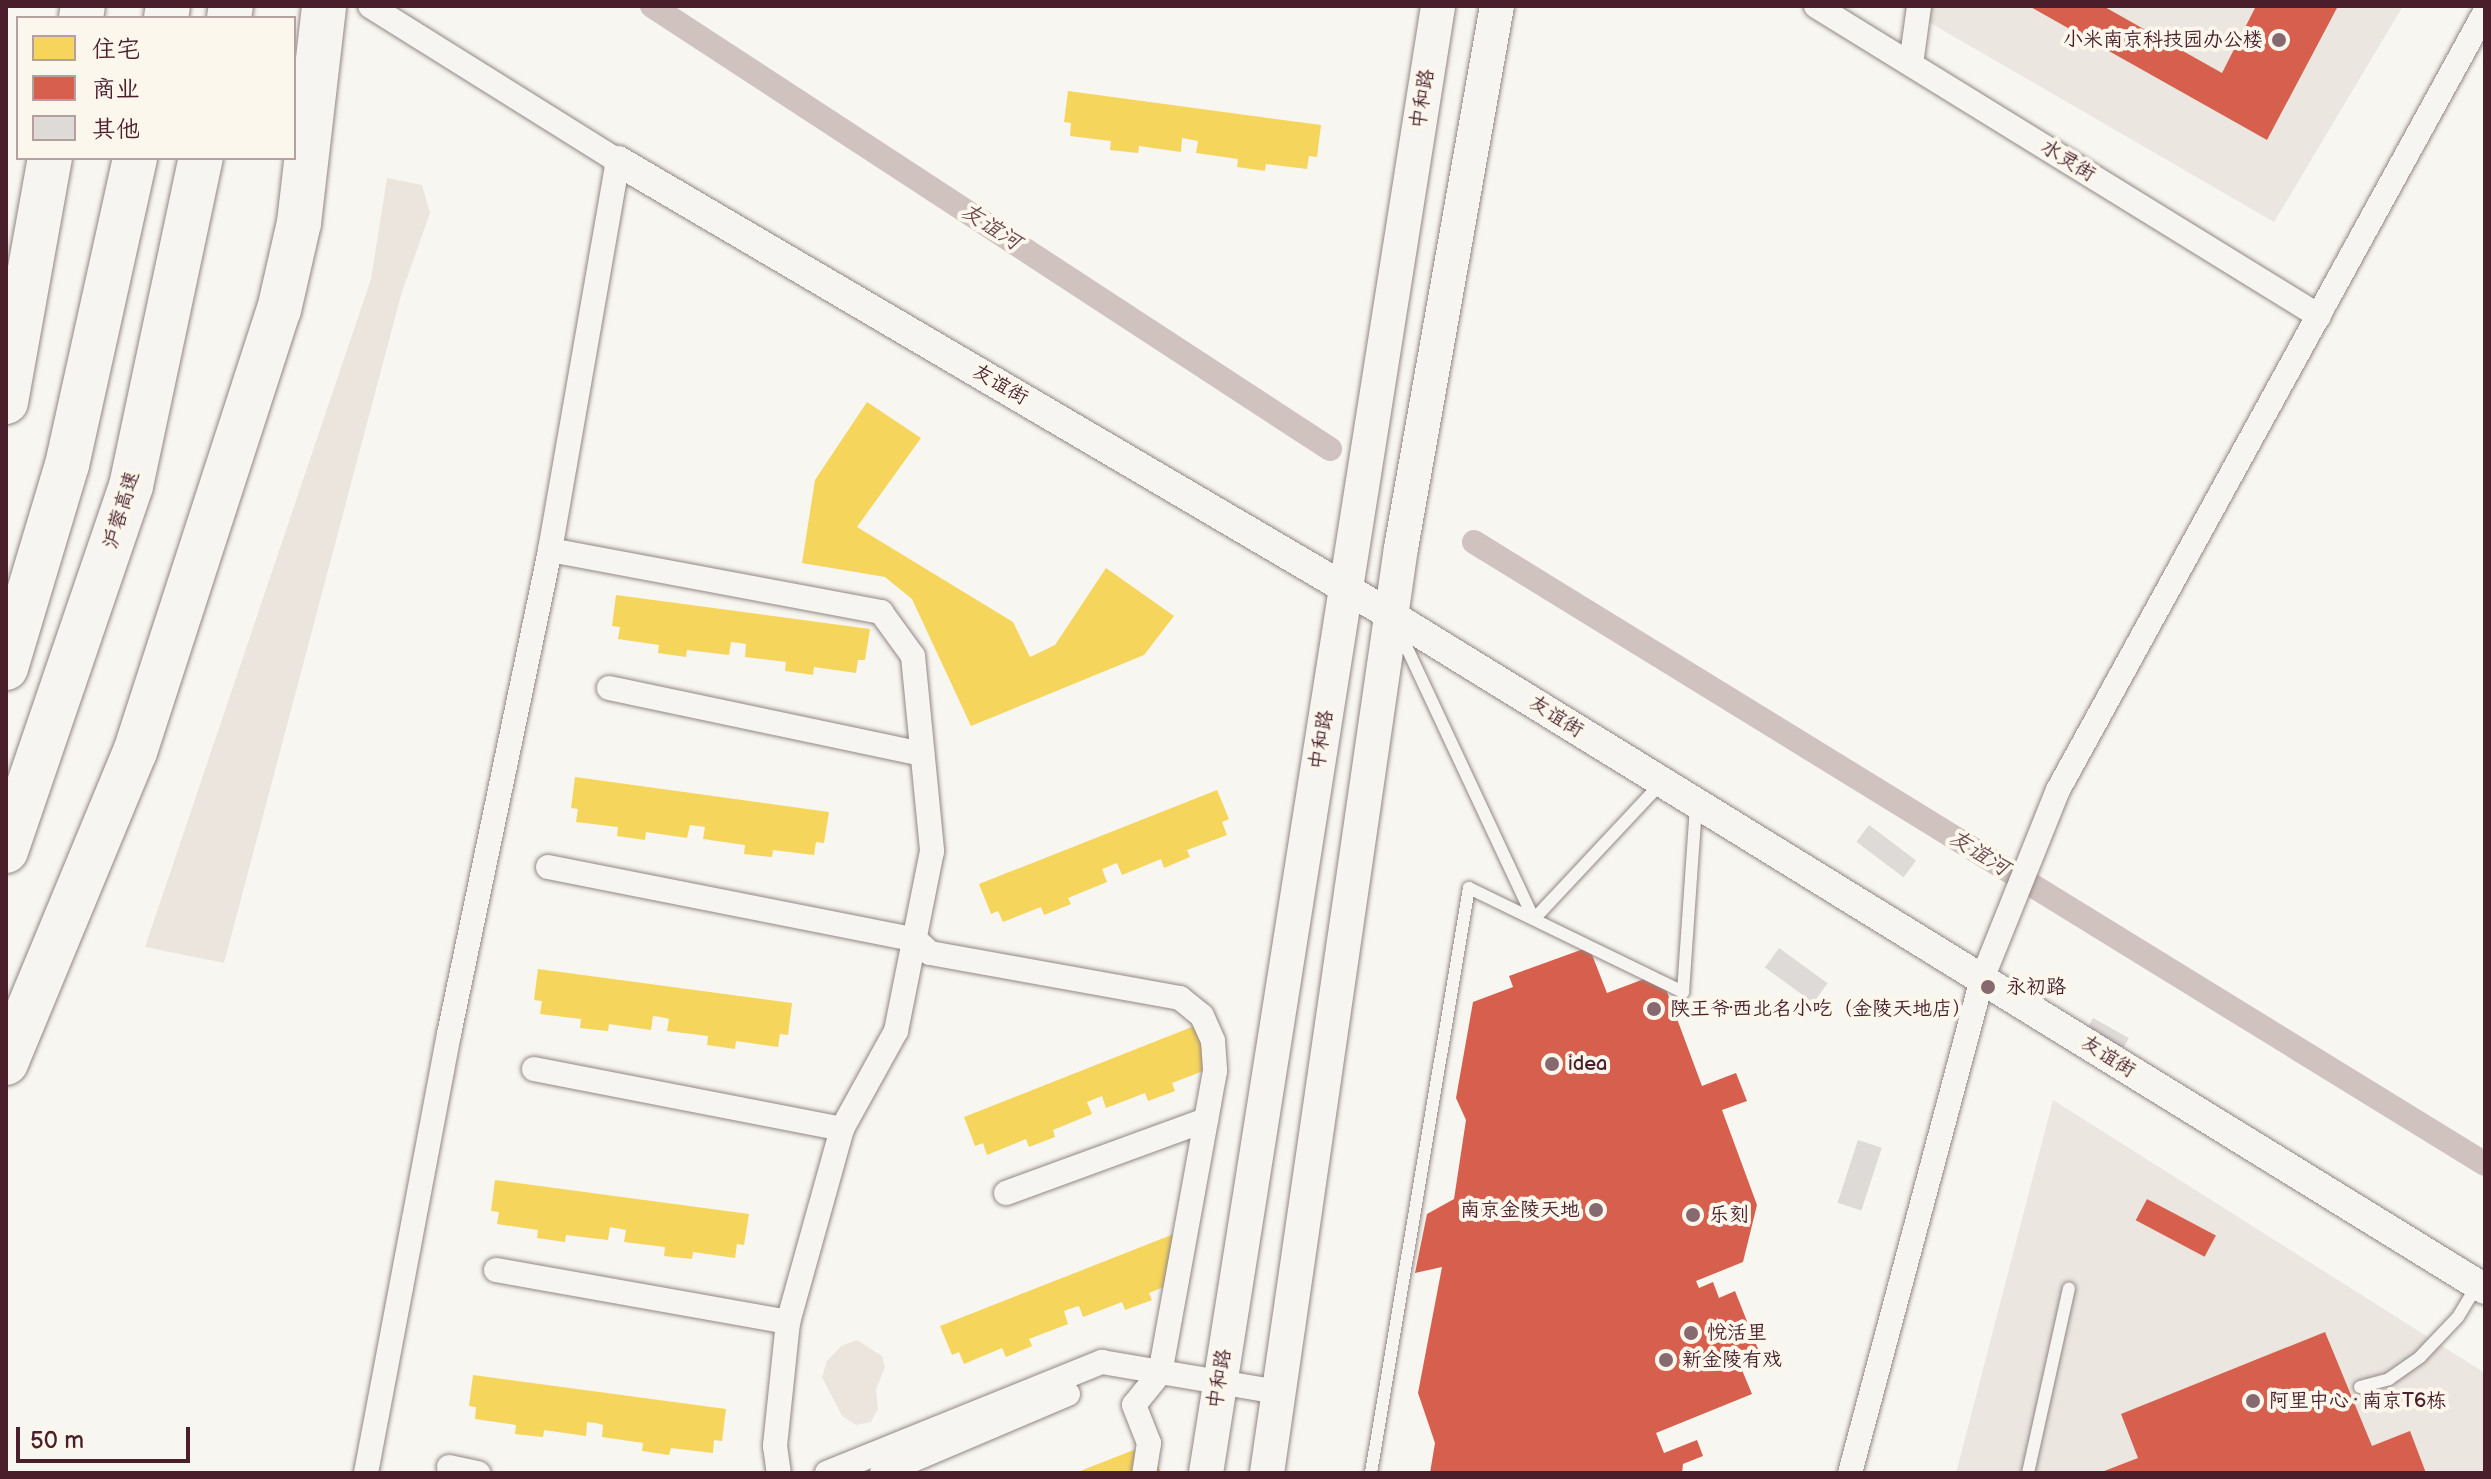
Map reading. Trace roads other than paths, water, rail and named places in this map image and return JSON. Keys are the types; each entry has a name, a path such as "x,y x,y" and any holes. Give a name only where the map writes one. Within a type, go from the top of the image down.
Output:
{"highway":[{"path":"9,1059 135,752 279,310 299,223 316,48 324,6"},
{"path":"6,668 67,465 135,160"},
{"name":"沪蓉高速","path":"6,851 131,486 201,160"},
{"path":"6,305 46,176"},
{"path":"6,402 46,176"}],"main road":[{"name":"中和路","path":"1206,1473 1438,6"},
{"path":"1267,1473 1391,615 1497,6"}],"street":[{"path":"366,1473 449,1034 550,550 618,161 370,6"},
{"name":"水灵街","path":"1816,6 2319,316"},
{"path":"1911,64 1919,6"},
{"path":"1850,1473 1982,979 2058,790 2485,12"},
{"name":"友谊街","path":"618,161 1391,615 2481,1287"},
{"path":"550,550 881,612 913,656 932,851 896,1031 842,1129 788,1322 775,1446 779,1473"},
{"path":"609,688 922,754"},
{"path":"548,867 916,940 930,953 1180,998 1202,1016 1213,1041 1215,1071 1160,1373 1134,1405 1149,1443 1144,1473"},
{"path":"534,1069 842,1129"},
{"path":"1006,1193 1206,1120"},
{"path":"496,1270 788,1322"},
{"path":"827,1473 1102,1362 1278,1392"},
{"path":"882,1473 1128,1368"},
{"path":"449,1467 478,1473"}],"lane":[{"path":"1391,615 1534,919 1662,782"},
{"path":"1371,1473 1469,888 1683,992 1697,803"},
{"path":"2360,1387 2389,1379 2420,1357 2481,1287"},
{"path":"2028,1473 2069,1288"}],"waterway":[{"name":"友谊河","path":"652,6 1330,449"},
{"name":"友谊河","path":"1474,542 2485,1164"}],"place":[{"name":"小米南京科技园办公楼","path":"2279,40"},
{"name":"永初路","path":"1988,987"},
{"name":"陕王爷·西北名小吃（金陵天地店）","path":"1654,1009"},
{"name":"idea","path":"1552,1064"},
{"name":"南京金陵天地","path":"1596,1210"},
{"name":"乐刻","path":"1693,1215"},
{"name":"悦活里","path":"1691,1333"},
{"name":"新金陵有戏","path":"1666,1360"},
{"name":"阿里中心 · 南京T6栋","path":"2253,1401"}]}
